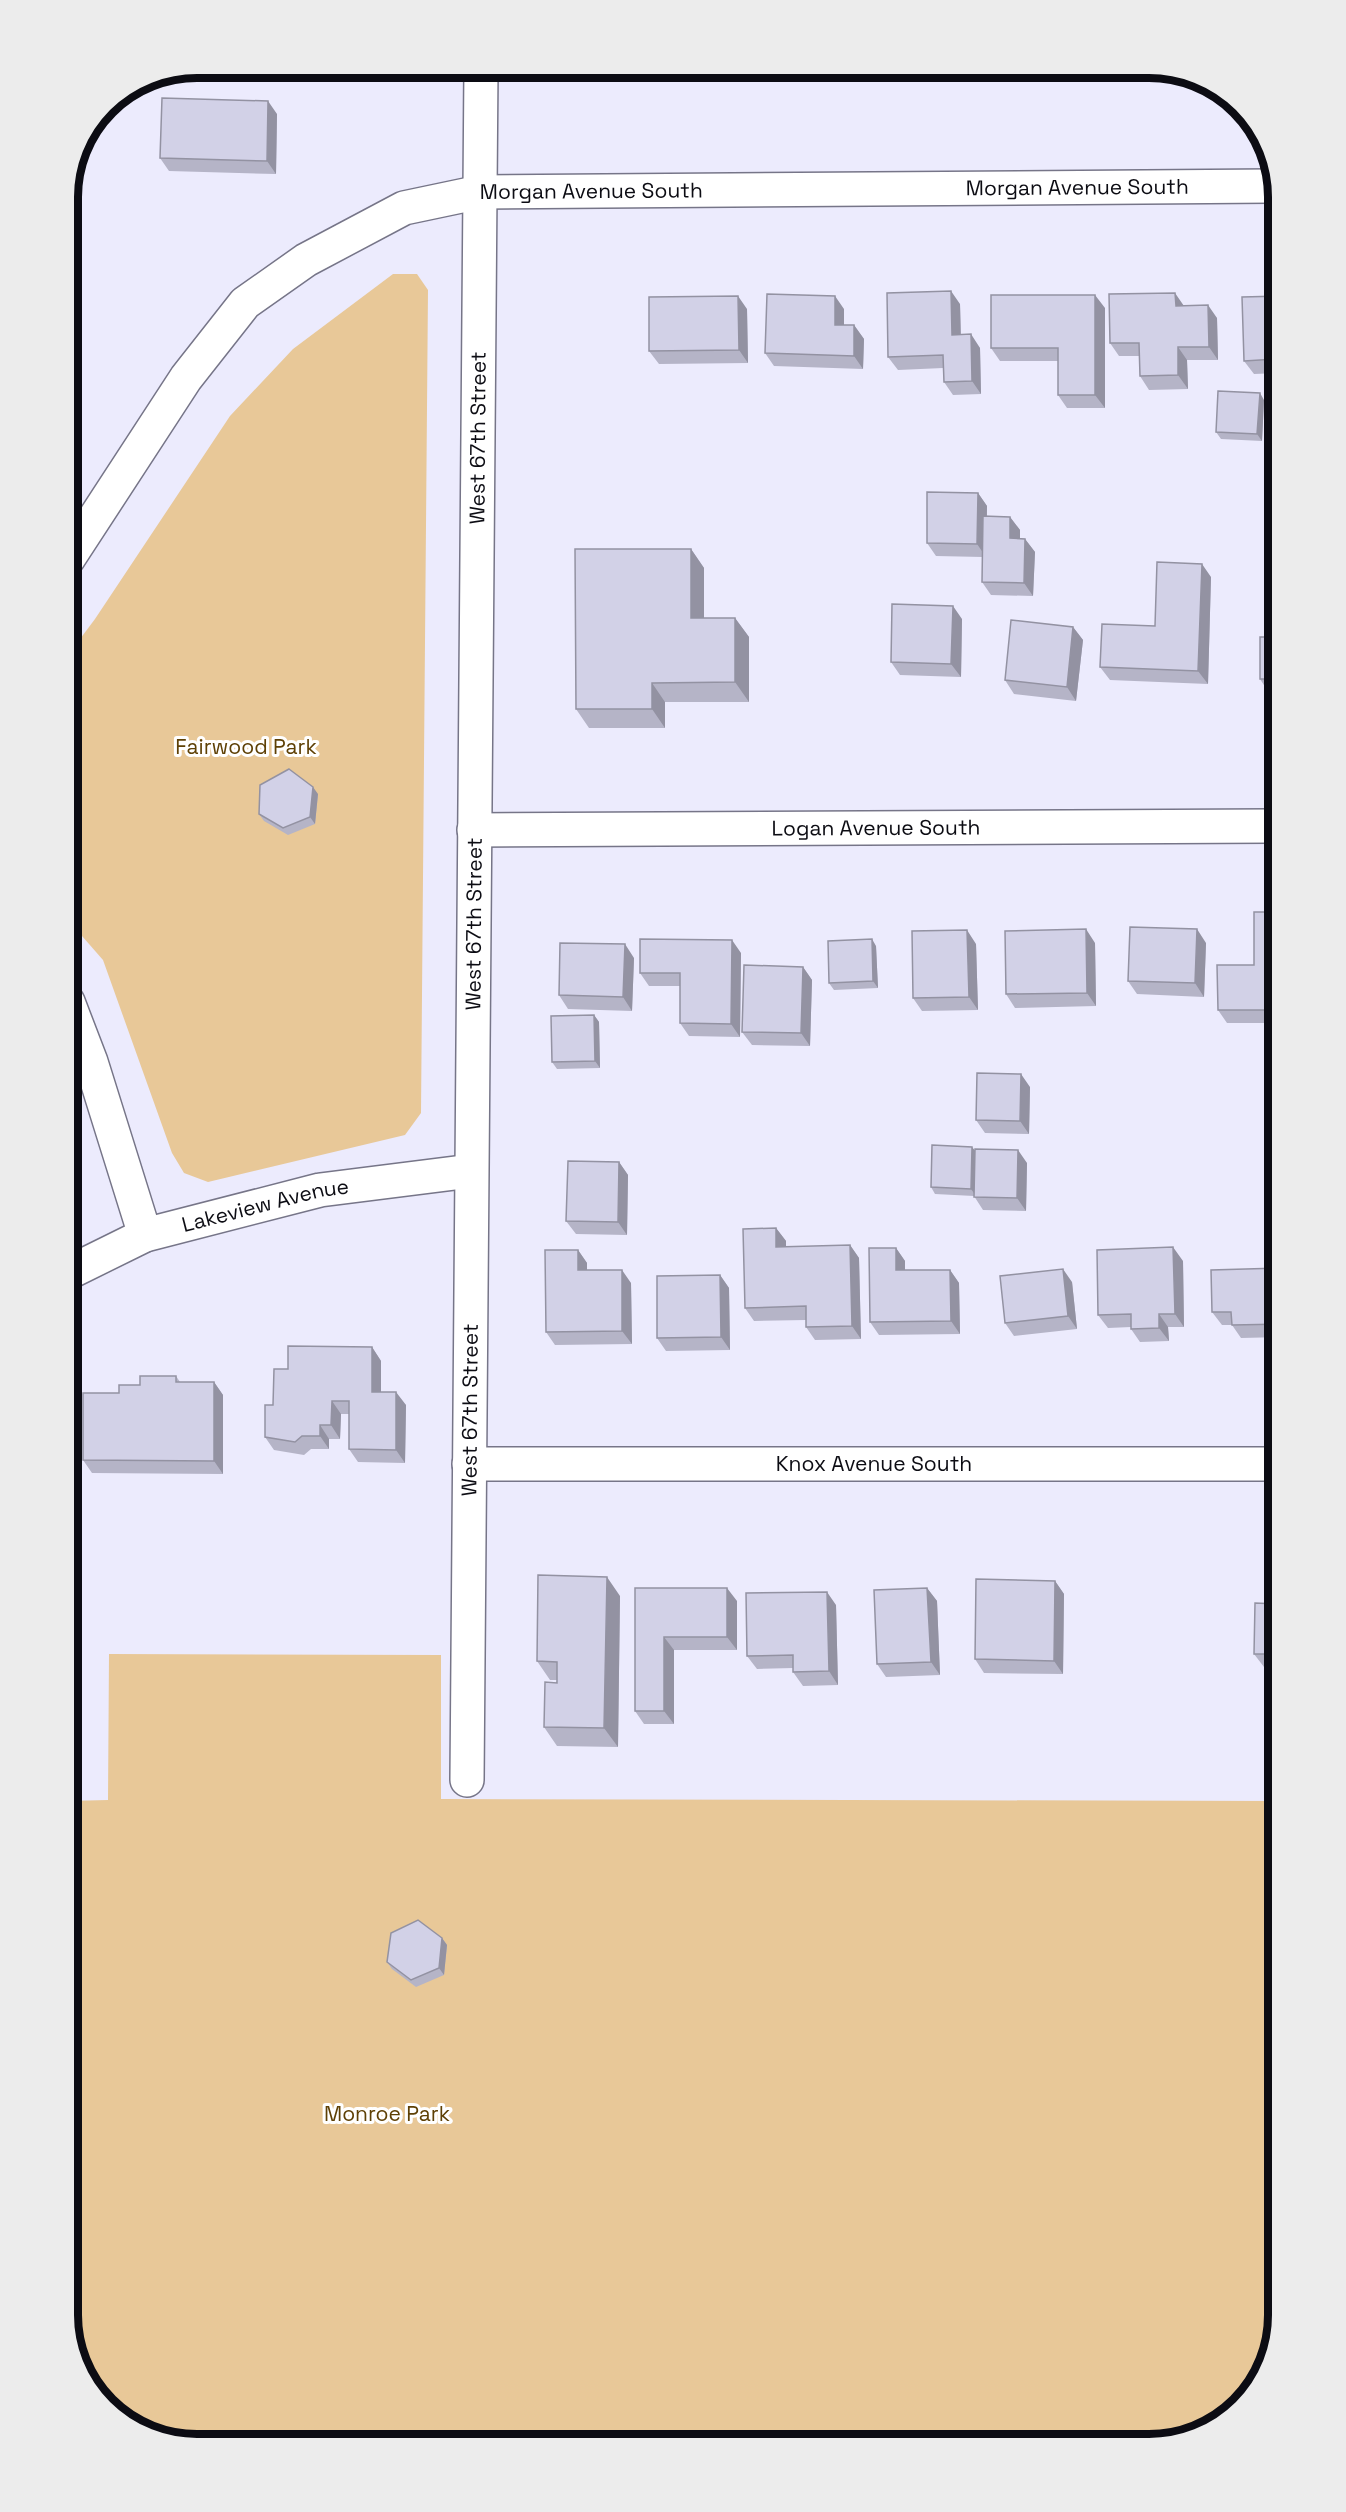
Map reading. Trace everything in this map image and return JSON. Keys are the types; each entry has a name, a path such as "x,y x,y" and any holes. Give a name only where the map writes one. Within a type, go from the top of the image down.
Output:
{"street":[{"name":"West 67th Street","path":"466,1780 481,78"},
{"name":"Morgan Avenue South","path":"78,544 186,378 244,303 306,260 404,207 480,192 1268,186"},
{"name":"Logan Avenue South","path":"474,830 1268,826"},
{"path":"78,1028 91,1062 145,1235"},
{"name":"Lakeview Avenue","path":"78,1268 145,1235 320,1190 471,1172"},
{"name":"Knox Avenue South","path":"469,1464 1268,1464"}],"green space":[{"name":"Fairwood Park","path":"393,274 417,274 428,290 421,1113 405,1135 208,1182 184,1173 172,1153 103,960 78,931 78,642 230,416 293,349"},
{"name":"Monroe Park","path":"109,1654 441,1655 441,1799 1268,1801 1268,2323 1262,2353 1256,2368 1238,2393 1215,2414 1195,2425 1157,2434 174,2432 144,2422 119,2404 94,2375 80,2338 78,2315 78,1801 108,1800"}],"building":[{"path":"162,98 268,101 267,161 160,158"},
{"path":"951,291 952,335 971,334 972,381 944,382 943,355 888,357 887,293"},
{"path":"1175,293 1176,306 1208,305 1209,347 1178,347 1178,375 1140,376 1139,343 1110,343 1109,294"},
{"path":"767,294 835,296 835,325 854,325 854,356 765,353"},
{"path":"991,295 1095,295 1095,395 1058,395 1058,348 991,348"},
{"path":"738,296 739,350 649,351 649,297"},
{"path":"1268,296 1268,360 1244,361 1242,297"},
{"path":"1218,391 1260,393 1257,434 1216,432"},
{"path":"927,492 978,493 977,544 927,543"},
{"path":"983,516 1010,517 1010,538 1025,539 1024,583 982,582"},
{"path":"575,549 691,549 691,618 735,618 735,682 652,683 652,709 576,709"},
{"path":"1157,562 1202,564 1198,671 1100,667 1102,624 1155,626"},
{"path":"892,604 953,606 951,664 891,662"},
{"path":"1011,620 1073,627 1067,687 1005,680"},
{"path":"1260,637 1268,637 1268,679 1260,679"},
{"path":"289,769 313,787 310,817 283,828 259,814 260,785"},
{"path":"1254,912 1268,912 1268,1010 1218,1010 1217,965 1254,965"},
{"path":"1130,927 1197,929 1195,983 1128,981"},
{"path":"1086,929 1087,993 1006,994 1005,931"},
{"path":"967,930 969,997 913,998 912,931"},
{"path":"640,939 732,940 731,1024 680,1023 680,973 640,973"},
{"path":"872,939 873,981 829,983 828,941"},
{"path":"560,943 625,944 623,997 559,995"},
{"path":"744,965 803,967 801,1033 742,1032"},
{"path":"594,1015 595,1061 552,1062 551,1016"},
{"path":"977,1073 1021,1074 1020,1121 976,1120"},
{"path":"932,1145 972,1147 971,1189 931,1187"},
{"path":"975,1149 1018,1150 1017,1198 974,1197"},
{"path":"568,1161 619,1162 618,1222 566,1221"},
{"path":"776,1228 776,1247 850,1245 852,1326 806,1327 806,1306 745,1308 743,1229"},
{"path":"1173,1247 1175,1314 1159,1314 1159,1328 1131,1329 1131,1314 1098,1315 1097,1250"},
{"path":"869,1248 896,1248 896,1270 950,1270 951,1321 870,1322"},
{"path":"545,1250 578,1250 578,1270 622,1270 622,1331 546,1332"},
{"path":"1268,1268 1268,1324 1232,1325 1231,1312 1212,1312 1211,1270"},
{"path":"1063,1269 1068,1316 1005,1323 1000,1276"},
{"path":"720,1275 721,1337 657,1338 657,1276"},
{"path":"288,1346 372,1347 372,1392 396,1392 396,1450 349,1449 349,1401 332,1401 331,1425 320,1425 320,1436 302,1436 295,1442 265,1437 265,1405 273,1405 274,1369 288,1369"},
{"path":"140,1376 176,1376 176,1382 214,1382 214,1461 83,1460 83,1393 119,1393 119,1385 140,1385"},
{"path":"538,1575 607,1577 604,1728 544,1727 545,1682 557,1683 557,1662 537,1661"},
{"path":"976,1579 1055,1581 1054,1661 975,1659"},
{"path":"635,1588 727,1588 727,1637 664,1637 664,1711 635,1711"},
{"path":"927,1588 931,1662 877,1664 874,1590"},
{"path":"827,1592 829,1671 793,1672 793,1655 747,1656 746,1593"},
{"path":"1255,1603 1268,1604 1268,1654 1254,1654"},
{"path":"418,1920 442,1938 439,1968 411,1980 387,1962 391,1933"}]}
